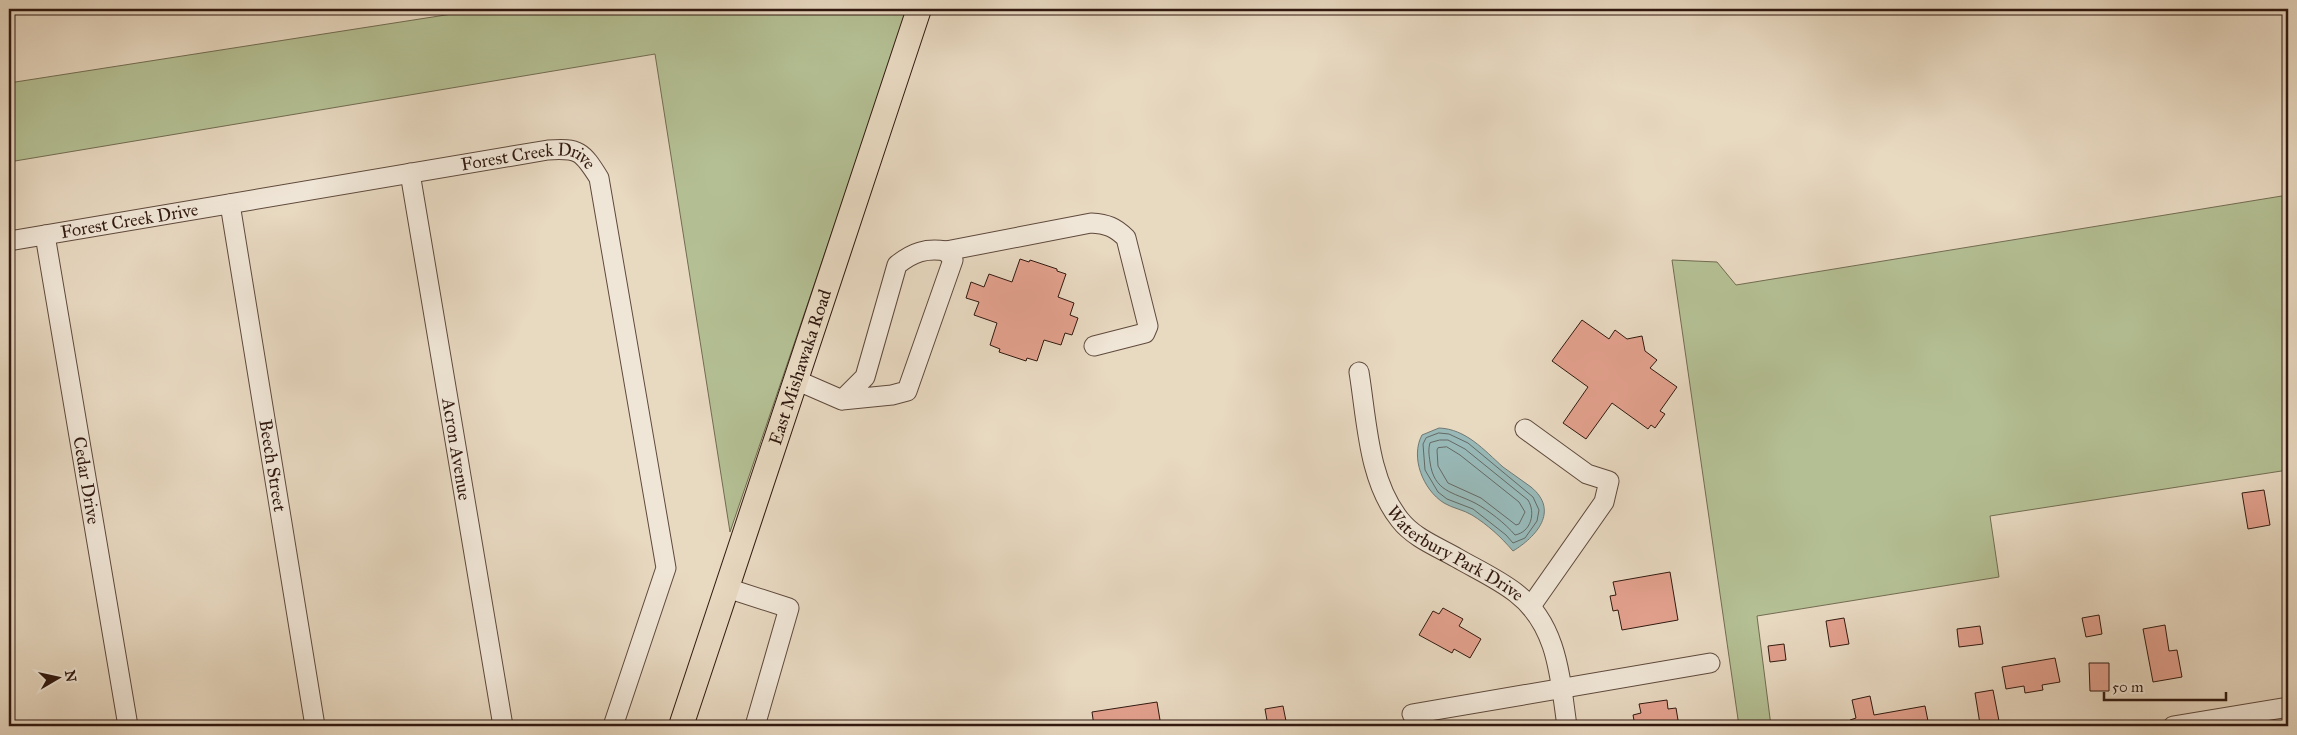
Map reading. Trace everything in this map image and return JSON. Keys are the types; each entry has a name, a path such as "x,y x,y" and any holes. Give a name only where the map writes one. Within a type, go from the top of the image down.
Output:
{"main road":[{"name":"East Mishawaka Road","path":"681,726 919,9"}],"street":[{"name":"Forest Creek Drive","path":"9,241 548,150 571,148 586,158 599,178 666,568 612,726"},
{"name":"Acron Avenue","path":"410,173 503,726"},
{"name":"Beech Street","path":"230,204 316,726"},
{"path":"842,400 864,377 897,264 910,255 931,249 946,251 1091,223 1106,224 1116,228 1126,238 1148,326 1145,333 1094,346"},
{"name":"Cedar Drive","path":"45,235 128,726"},
{"path":"796,380 842,400 892,395 907,391 953,260 946,251"},
{"name":"Waterbury Park Drive","path":"1359,372 1376,472 1388,499 1401,521 1418,536 1514,592 1532,606 1548,631 1558,661 1567,726"},
{"path":"1525,429 1587,474 1609,482 1604,502 1532,606"},
{"path":"727,588 789,608 754,726"},
{"path":"1412,714 1710,663"},
{"path":"2174,726 2288,707"}],"green space":[{"path":"484,9 908,9 730,532 655,54 9,162 9,83"},
{"path":"2288,195 2288,470 1990,516 1999,577 1757,616 1771,726 1739,726 1672,260 1717,262 1736,285"}],"water":[{"path":"1439,428 1449,429 1466,436 1482,447 1503,467 1531,487 1539,496 1544,505 1542,523 1530,538 1513,551 1478,519 1469,513 1444,503 1430,490 1425,482 1418,463 1417,453 1419,444 1422,435"}],"building":[{"path":"1020,259 1029,262 1030,260 1066,274 1058,297 1074,303 1070,315 1078,318 1072,335 1065,333 1061,345 1044,340 1037,361 1027,358 1026,361 999,352 1000,349 990,345 997,323 974,315 979,302 966,298 971,282 984,287 989,274 1012,282"},
{"path":"1582,320 1609,339 1615,330 1627,339 1642,336 1645,351 1657,360 1650,368 1677,387 1660,411 1665,414 1655,428 1651,425 1648,429 1612,403 1586,439 1563,423 1588,387 1552,361"},
{"path":"2264,490 2270,525 2248,529 2242,493"},
{"path":"1670,572 1678,620 1622,630 1618,610 1613,611 1610,596 1616,595 1613,582"},
{"path":"1443,608 1463,619 1459,626 1481,639 1470,658 1454,649 1452,653 1419,635 1433,611 1439,614"},
{"path":"2099,615 2102,634 2086,637 2082,618"},
{"path":"1844,618 1849,644 1830,647 1826,621"},
{"path":"2165,625 2169,651 2177,650 2182,677 2153,682 2143,629"},
{"path":"1980,626 1983,644 1959,647 1957,629"},
{"path":"1784,644 1786,660 1770,662 1768,646"},
{"path":"2055,658 2060,682 2042,685 2043,690 2025,693 2024,686 2006,689 2002,667"},
{"path":"2089,663 2109,663 2109,691 2090,691"},
{"path":"1993,690 1999,721 1980,724 1975,693"},
{"path":"1870,696 1874,715 1925,706 1929,726 1850,726 1850,720 1856,718 1852,700"},
{"path":"1667,700 1668,709 1676,708 1679,726 1635,726 1633,715 1641,713 1639,704"},
{"path":"1157,702 1161,726 1094,726 1092,712"},
{"path":"1283,706 1287,726 1268,726 1265,709"}]}
